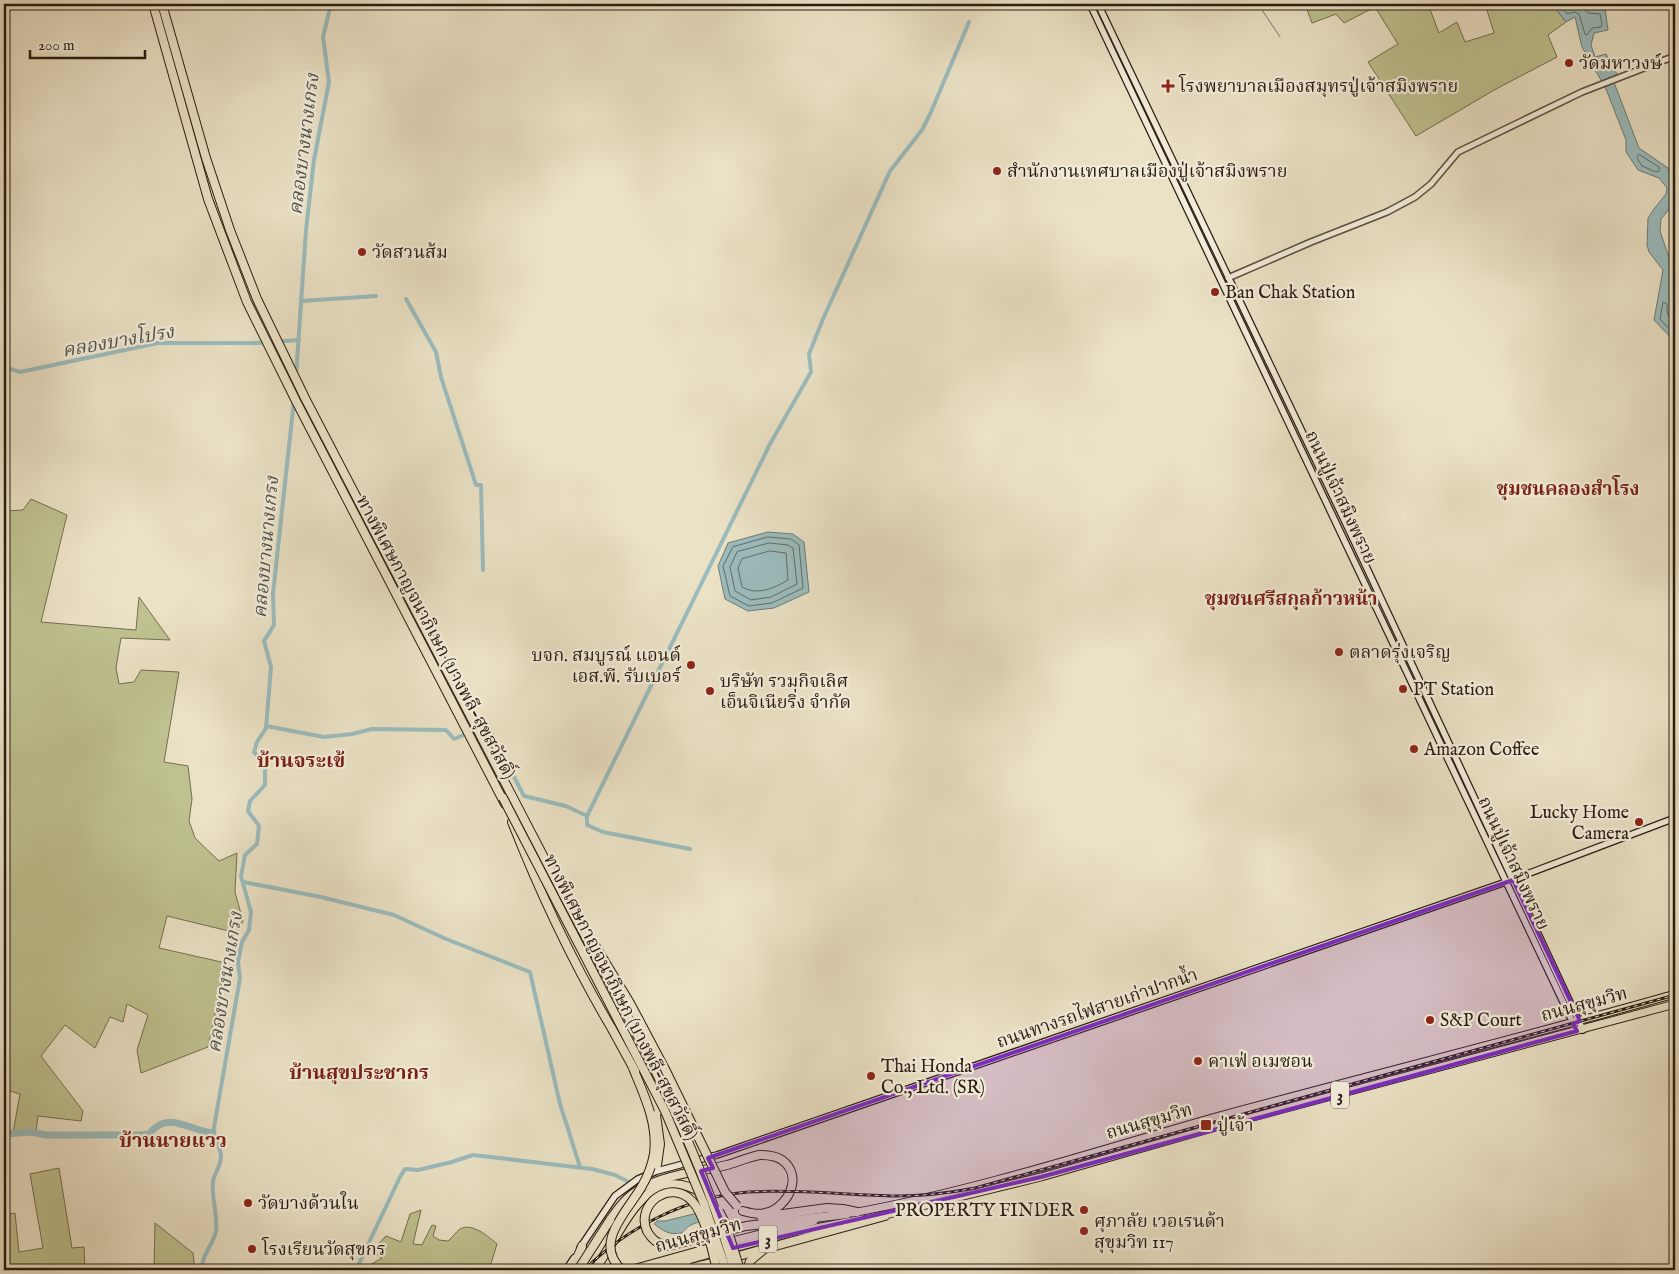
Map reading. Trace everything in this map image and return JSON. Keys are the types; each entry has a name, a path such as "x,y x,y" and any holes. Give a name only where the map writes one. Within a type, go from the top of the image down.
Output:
{"highway":[{"name":"ทางพิเศษกาญจนาภิเษก (บางพลี-สุขสวัสดิ์)","path":"153,4 208,199 248,302 267,344 665,1111 704,1204 726,1270"},
{"name":"ทางพิเศษกาญจนาภิเษก (บางพลี-สุขสวัสดิ์)","path":"162,4 208,166 257,299 297,381 674,1108 700,1168 734,1270"},
{"path":"503,798 529,864 562,936 653,1105 660,1136 660,1153 649,1185 594,1270"},
{"path":"562,894 630,1003 666,1068 722,1186 731,1200 751,1216 763,1218 811,1209 843,1208 857,1212"},
{"name":"ถนนสุขุมวิท","path":"629,1270 771,1231 955,1190 1214,1118 1576,1023 1675,994"},
{"name":"ถนนสุขุมวิท","path":"652,1270 780,1236 885,1216 1041,1176 1675,1004"},
{"path":"622,1270 611,1255 612,1233 650,1172 655,1146 651,1114 633,1068"},
{"path":"1315,1092 1318,1100"},
{"path":"579,1270 610,1220 630,1195 652,1183 758,1156 770,1156 781,1160 788,1167 792,1178 792,1187 786,1199 777,1208 765,1213 754,1214 740,1209"},
{"path":"636,1204 652,1191 664,1186 686,1186 701,1192 715,1205 723,1217 740,1270"},
{"path":"955,1190 956,1198"},
{"path":"717,1270 703,1221 697,1207 688,1197 672,1192 661,1195 653,1200 647,1208 644,1224 647,1232 658,1243 669,1246 746,1226 847,1214"},
{"path":"683,1270 885,1216"},
{"path":"672,1270 793,1238 832,1230"},
{"path":"571,1270 582,1246"},
{"path":"579,1270 582,1246"},
{"path":"747,1270 748,1263 753,1258 770,1248"}],"main road":[{"name":"ถนนปู่เจ้าสมิงพราย","path":"1090,4 1264,372 1296,437 1326,491"},
{"name":"ถนนปู่เจ้าสมิงพราย","path":"1098,4 1303,434 1326,491 1580,1031"},
{"path":"1221,280 1228,278"},
{"path":"1264,372 1272,368"},
{"path":"1296,437 1303,434"},
{"name":"ถนนทางรถไฟสายเก่าปากน้ำ","path":"566,1270 617,1193 646,1175 717,1155 1510,881 1675,818"}],"street":[{"path":"1228,278 1387,212 1415,196 1431,184 1458,152 1588,90 1675,56"}],"highlighted area":[{"path":"1513,880 1580,1021 1573,1024 1577,1031 1041,1177 733,1248 701,1171 713,1168 708,1158"}],"green space":[{"path":"1305,4 1428,4 1439,33 1457,22 1465,42 1494,33 1485,4 1552,4 1566,22 1548,35 1557,57 1496,89 1416,136 1368,62 1398,44 1375,7 1344,23 1336,14 1312,23"},
{"path":"31,499 67,515 41,622 136,630 139,597 170,640 121,638 116,668 119,684 134,682 141,670 179,672 164,762 188,766 192,799 189,821 195,838 219,861 237,853 235,892 243,921 237,933 167,916 159,948 226,963 208,1047 141,1073 137,1050 148,1015 127,1004 123,1022 110,1017 95,1048 65,1025 41,1056 83,1111 81,1121 38,1116 36,1131 13,1133 20,1094 4,1089 4,511 23,510"},
{"path":"59,1168 72,1248 84,1247 85,1270 4,1270 4,1215 15,1213 19,1252 43,1248 30,1174"},
{"path":"421,1210 413,1244 422,1245 432,1225 436,1226 433,1236 439,1240 448,1241 460,1229 470,1227 485,1234 497,1244 489,1270 364,1270 382,1258 372,1251 386,1236 401,1242 410,1214"},
{"path":"155,1223 193,1253 195,1270 132,1270 132,1264 154,1269"}],"water":[{"path":"1552,4 1589,4 1590,9 1605,8 1608,30 1594,33 1591,45 1595,57 1606,54 1617,74 1612,77 1639,148 1668,168 1675,182 1671,207 1661,219 1660,231 1675,275 1672,312 1675,318 1675,342 1654,320 1663,270 1649,252 1647,245 1648,218 1666,194 1667,188 1659,178 1638,170 1626,152 1626,140 1606,89 1582,47 1575,17 1566,22"},
{"path":"768,532 793,534 804,542 809,592 774,608 748,611 725,599 718,566 728,543"},
{"path":"710,1210 713,1218 692,1224 682,1233 674,1234 667,1232 654,1224 657,1221 665,1221"}],"waterway":[{"name":"คลองบางนางเกรง","path":"296,376 306,230 314,160 329,82 323,37 331,4"},
{"path":"1258,4 1280,37"},
{"path":"690,849 603,832 587,825 587,816 770,444 811,372 809,354 823,319 890,171 922,130 931,112 969,22"},
{"path":"301,301 376,296"},
{"path":"406,299 436,352 441,377 476,485 481,485 483,570"},
{"name":"คลองบางโปรง","path":"4,367 20,372 158,343 256,343 299,340"},
{"name":"คลองบางนางเกรง","path":"202,1270 203,1260 216,1231 213,1181 221,1155 213,1133 240,978 238,962 242,942 249,930 251,912 241,876 245,855 257,844 259,826 248,811 250,801 265,785 265,766 254,752 257,742 266,728 271,667 264,641 274,625 273,594 294,400"},
{"path":"266,726 324,737 352,734 372,729 446,730 454,739 487,725 524,796 566,806 587,816"},
{"path":"243,882 321,897 394,915 446,939 530,972 560,1104 580,1167"},
{"path":"4,1134 31,1132 46,1135 140,1135 149,1134 156,1127 171,1122 213,1133"},
{"path":"356,1270 405,1169 418,1170 473,1155 592,1169 615,1175 629,1182"}],"railway":[{"path":"584,1270 619,1240 639,1228 659,1217 702,1200 748,1192 785,1191 906,1196 975,1188 1675,995"}],"place":[{"name":"วัดมหาวงษ์","path":"1569,63"},
{"name":"โรงพยาบาลเมืองสมุทรปู่เจ้าสมิงพราย","path":"1168,86"},
{"name":"สำนักงานเทศบาลเมืองปู่เจ้าสมิงพราย","path":"997,171"},
{"name":"วัดสวนส้ม","path":"362,252"},
{"name":"Ban Chak Station","path":"1215,292"},
{"name":"ตลาดรุ่งเจริญ","path":"1339,652"},
{"name":"บจก. สมบูรณ์ แอนด์ เอส.พี. รับเบอร์","path":"691,665"},
{"name":"PT Station","path":"1403,689"},
{"name":"บริษัท รวมกิจเลิศ เอ็นจิเนียริ่ง จำกัด","path":"710,691"},
{"name":"Amazon Coffee","path":"1414,749"},
{"name":"Lucky Home Camera","path":"1639,822"},
{"name":"S&P Court","path":"1430,1020"},
{"name":"คาเฟ่ อเมซอน","path":"1198,1061"},
{"name":"Thai Honda Co., Ltd. (SR)","path":"871,1076"},
{"name":"ปู่เจ้า","path":"1206,1125"},
{"name":"วัดบางด้วนใน","path":"248,1203"},
{"name":"PROPERTY FINDER","path":"1084,1210"},
{"name":"ศุภาลัย เวอเรนด้า สุขุมวิท 117","path":"1084,1231"},
{"name":"โรงเรียนวัดสุขกร","path":"252,1249"}],"district":[{"name":"ชุมชนคลองสำโรง","path":"1568,488"},
{"name":"ชุมชนศรีสกุลก้าวหน้า","path":"1291,598"},
{"name":"บ้านจระเข้","path":"301,760"},
{"name":"บ้านสุขประชากร","path":"359,1072"},
{"name":"บ้านนายแวว","path":"173,1140"}]}
